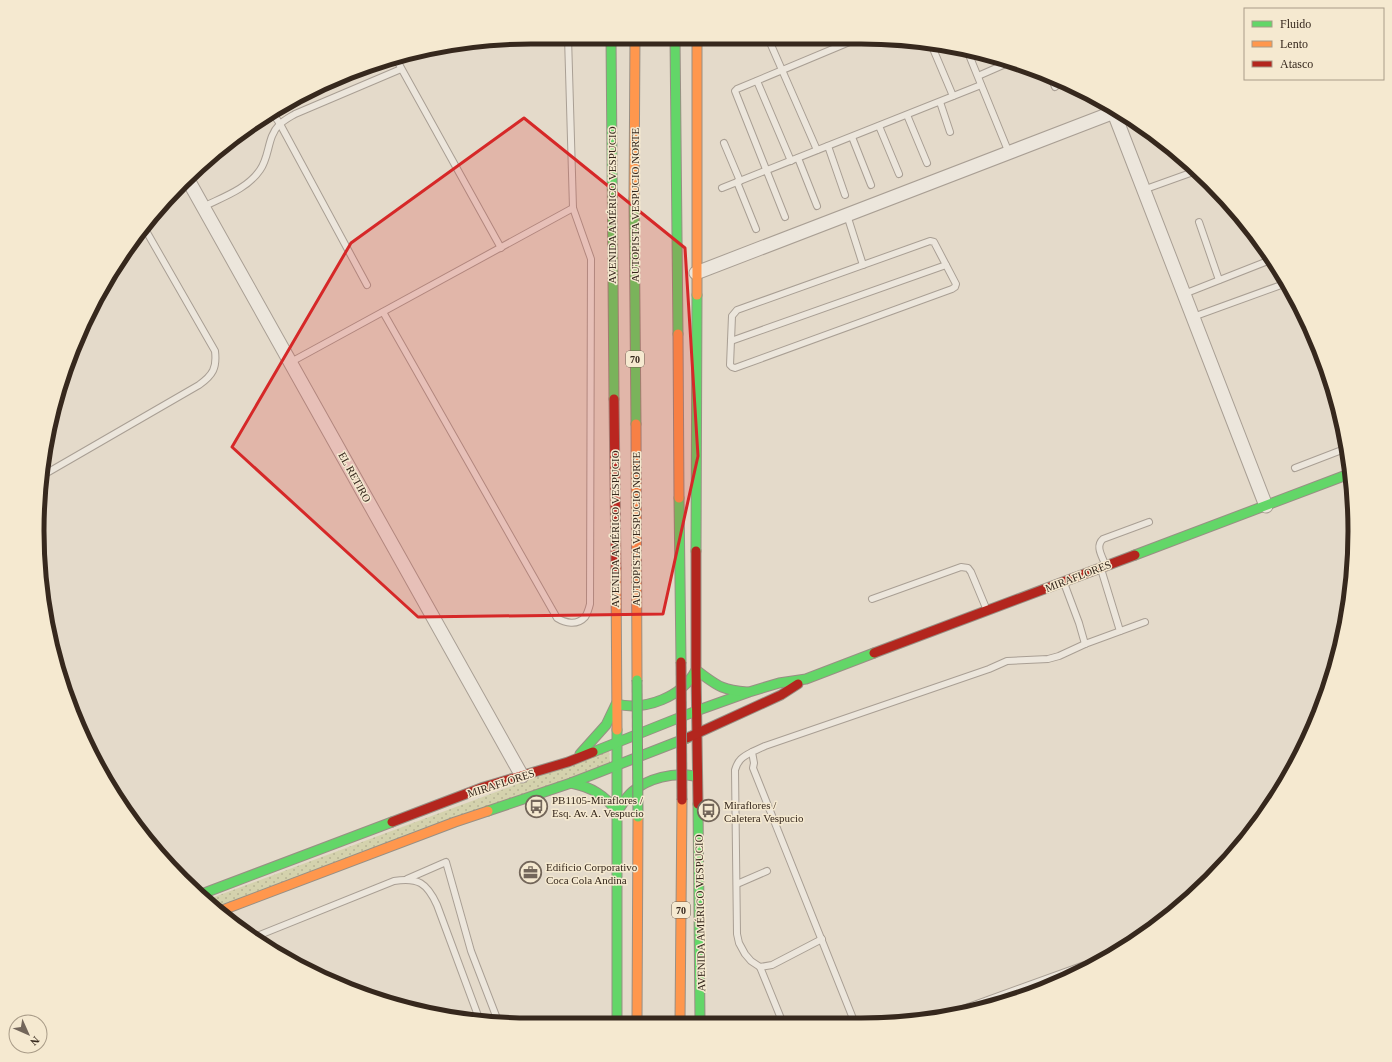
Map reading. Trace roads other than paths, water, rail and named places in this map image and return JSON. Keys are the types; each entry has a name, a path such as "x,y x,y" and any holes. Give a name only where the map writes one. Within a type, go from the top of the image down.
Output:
{"main road":[{"name":"AVENIDA AMÉRICO VESPUCIO","path":"611,44 617,743 617,1018"},
{"name":"AUTOPISTA VESPUCIO NORTE","path":"635,44 634,158 638,817 637,1018"},
{"name":"70","path":"674,44 682,800 680,1018"},
{"name":"AVENIDA AMÉRICO VESPUCIO","path":"697,44 696,712 698,734 700,1018"},
{"name":"MIRAFLORES","path":"205,893 484,787 575,759 749,692 779,683 806,678 1345,476"},
{"path":"575,759 594,740 606,725 616,704 641,706 674,694 686,685 696,670 719,687 731,691 749,692"},
{"name":"MIRAFLORES","path":"225,909 455,822 617,766 698,734 780,695 806,678"},
{"path":"571,783 583,784 598,791 612,804 617,812 636,789 644,785 675,774 688,774 698,778"}],"street":[{"path":"696,273 1112,113"},
{"path":"1118,117 1143,190 1266,506"},
{"name":"EL RETIRO","path":"190,184 522,776"}],"lane":[{"path":"383,312 557,618 565,622 577,622 585,617 590,604 590,259 573,208 568,44"},
{"path":"771,44 818,150"},
{"path":"785,217 735,92 737,89 845,44"},
{"path":"932,49 953,96"},
{"path":"970,57 1009,153"},
{"path":"398,63 501,248"},
{"path":"978,76 1002,65"},
{"path":"203,207 242,187 256,176 264,164 271,140 280,124 295,114 401,68"},
{"path":"757,81 791,161"},
{"path":"722,188 981,85"},
{"path":"940,102 950,132"},
{"path":"907,115 927,163"},
{"path":"275,117 367,285"},
{"path":"879,126 899,174"},
{"path":"852,137 870,185"},
{"path":"724,143 756,229"},
{"path":"828,146 845,195"},
{"path":"798,158 817,206"},
{"path":"1143,190 1190,173"},
{"path":"291,362 573,208"},
{"path":"847,215 863,265"},
{"path":"1199,222 1219,280"},
{"path":"48,472 199,385 208,379 214,371 216,361 215,351 147,233"},
{"path":"932,241 934,242 946,265 956,284 952,289 735,368 730,365 732,316 737,310 932,241"},
{"path":"1184,294 1267,261"},
{"path":"731,341 946,265"},
{"path":"1193,317 1282,286"},
{"path":"1295,468 1341,450"},
{"path":"1120,631 1098,546 1103,539 1149,522"},
{"path":"872,599 961,567 968,568 971,572 987,610"},
{"path":"1063,582 1079,623 1085,644"},
{"path":"781,1018 760,967 745,954 737,934 735,770 737,762 742,757 765,746 989,669 1007,661 1048,659 1145,622"},
{"path":"752,752 754,763 753,768 853,1018"},
{"path":"259,935 394,881 407,879 446,862 471,951 496,1017"},
{"path":"737,884 767,871"},
{"path":"407,879 419,882 433,895 478,1015"},
{"path":"760,967 772,965 822,939"},
{"path":"980,1003 1075,968"}],"place":[{"name":"PB1105-Miraflores / Esq. Av. A. Vespucio","path":"536,806"},
{"name":"Miraflores / Caletera Vespucio","path":"709,811"},
{"name":"Edificio Corporativo Coca Cola Andina","path":"530,873"}]}
